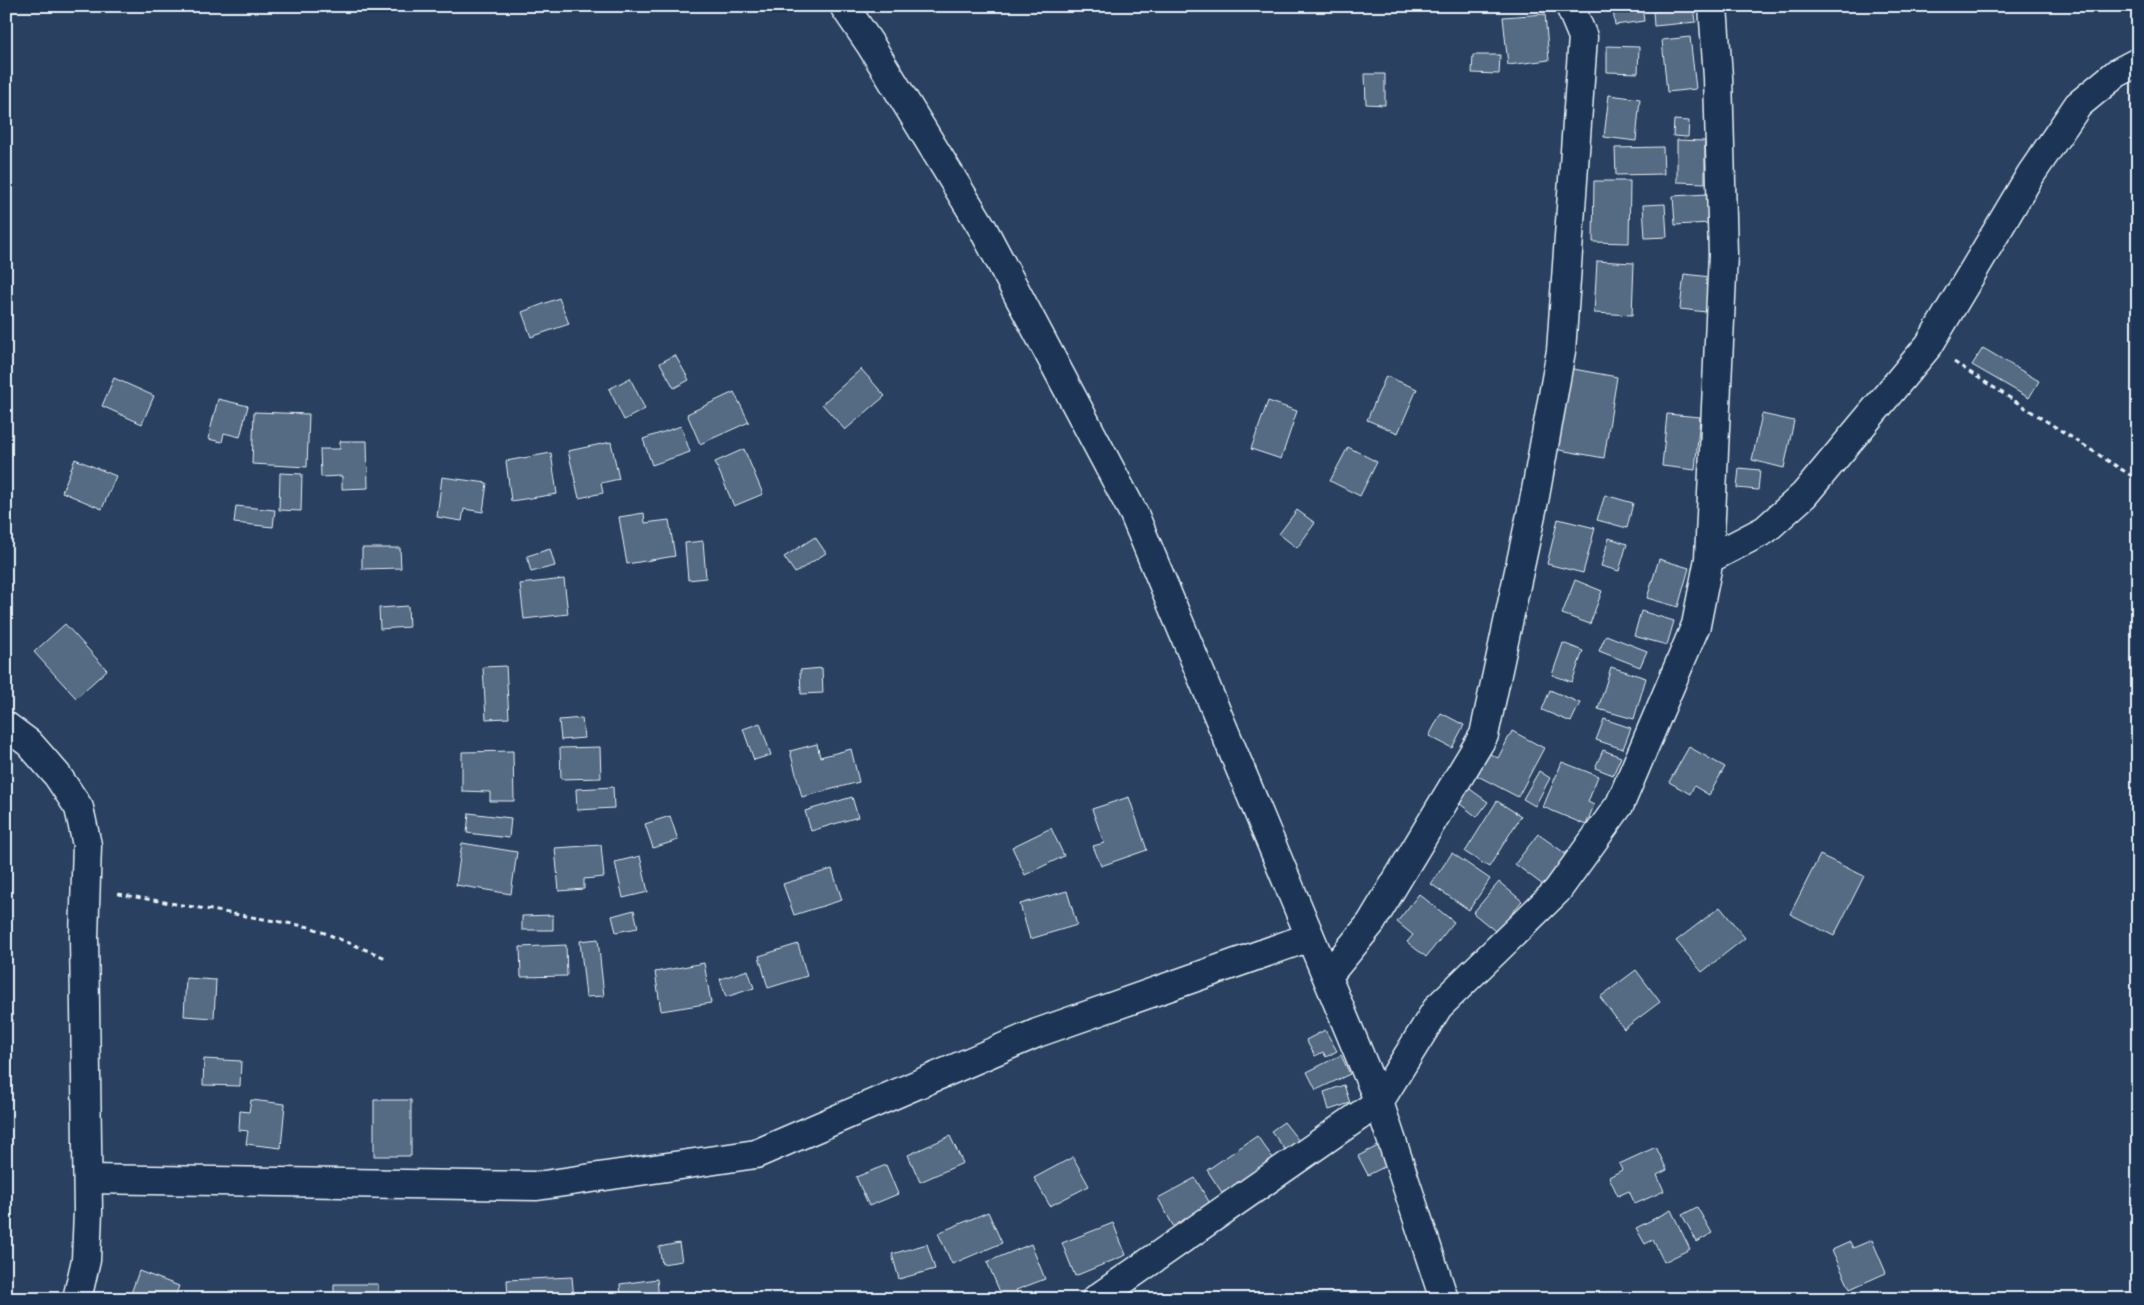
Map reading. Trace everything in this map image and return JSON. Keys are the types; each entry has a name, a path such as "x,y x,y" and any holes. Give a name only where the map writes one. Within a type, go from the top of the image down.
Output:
{"street":[{"path":"844,6 870,44 983,229 1134,514 1379,1102 1444,1299"},
{"path":"1327,978 1371,923 1484,734 1535,496 1561,351 1583,37 1570,6"},
{"path":"1096,1299 1379,1102 1438,1007 1557,891 1620,804 1696,625 1709,559 1723,254 1718,77 1713,6"},
{"path":"1709,559 1766,530 1804,494 1929,345 2031,174 2078,105 2117,73 2138,62"},
{"path":"6,726 29,743 57,774 79,808 87,845 85,889 88,1179 86,1260 77,1299"},
{"path":"88,1179 536,1186 756,1154 1037,1033 1310,936"}],"path":[{"path":"1929,345 2138,480"},
{"path":"85,889 310,927 386,958"}],"building":[{"path":"1642,6 1644,21 1615,25 1613,10"},
{"path":"1694,7 1696,22 1654,26 1653,11"},
{"path":"1545,14 1549,60 1508,65 1503,17"},
{"path":"1690,37 1696,89 1667,92 1662,40"},
{"path":"1607,46 1639,47 1638,73 1607,72"},
{"path":"1473,55 1500,55 1499,74 1472,73"},
{"path":"1365,74 1385,74 1385,105 1366,104"},
{"path":"1609,95 1640,99 1636,141 1604,137"},
{"path":"1674,120 1689,121 1688,137 1673,136"},
{"path":"1677,140 1705,141 1705,183 1677,182"},
{"path":"1663,147 1664,174 1616,175 1615,148"},
{"path":"1594,181 1630,181 1629,243 1593,242"},
{"path":"1707,194 1709,223 1675,225 1673,196"},
{"path":"1665,204 1667,237 1645,238 1643,205"},
{"path":"1597,261 1634,263 1632,315 1594,313"},
{"path":"1684,274 1711,277 1706,312 1680,309"},
{"path":"559,298 569,324 531,337 522,312"},
{"path":"1983,348 2039,381 2029,398 1972,365"},
{"path":"675,355 689,380 674,388 660,363"},
{"path":"1568,368 1617,377 1604,458 1554,449"},
{"path":"861,369 885,396 845,430 822,404"},
{"path":"1386,376 1417,389 1398,433 1367,420"},
{"path":"114,378 154,396 142,424 102,406"},
{"path":"630,378 645,409 624,420 609,389"},
{"path":"734,392 749,422 700,444 687,414"},
{"path":"218,399 248,406 240,437 224,433 222,442 208,439"},
{"path":"1268,401 1297,411 1281,459 1251,449"},
{"path":"254,412 309,414 307,467 252,464"},
{"path":"1667,414 1700,417 1695,470 1662,466"},
{"path":"1762,414 1794,421 1784,468 1752,460"},
{"path":"681,426 690,452 652,465 643,439"},
{"path":"340,441 367,441 368,488 342,489 342,476 321,477 320,449 340,449"},
{"path":"611,442 619,479 601,483 603,493 579,498 568,451"},
{"path":"1348,447 1377,462 1360,496 1330,481"},
{"path":"744,449 763,494 734,506 715,462"},
{"path":"551,453 557,494 511,501 506,461"},
{"path":"75,459 116,476 102,509 62,492"},
{"path":"1739,468 1760,470 1758,490 1737,488"},
{"path":"280,473 302,474 301,511 279,510"},
{"path":"442,477 487,483 483,512 464,509 462,521 437,517"},
{"path":"1605,495 1633,503 1627,528 1597,520"},
{"path":"236,506 275,510 273,527 234,523"},
{"path":"1297,510 1315,523 1297,548 1279,534"},
{"path":"644,513 645,523 669,520 675,556 627,564 619,517"},
{"path":"1558,519 1595,528 1583,573 1547,564"},
{"path":"815,537 826,553 795,573 784,557"},
{"path":"1609,538 1627,544 1619,571 1601,566"},
{"path":"703,541 706,578 688,580 685,543"},
{"path":"362,548 400,548 401,568 362,569"},
{"path":"550,549 555,566 531,572 527,556"},
{"path":"1659,559 1689,568 1678,607 1647,598"},
{"path":"564,579 568,614 524,619 520,584"},
{"path":"1575,580 1602,591 1590,624 1562,614"},
{"path":"408,606 409,627 380,629 379,608"},
{"path":"1641,611 1674,621 1667,645 1634,636"},
{"path":"65,624 107,670 76,698 34,652"},
{"path":"1606,635 1647,651 1640,667 1599,651"},
{"path":"1563,643 1583,651 1572,682 1552,675"},
{"path":"506,666 509,718 486,719 483,667"},
{"path":"1611,667 1646,678 1634,719 1598,709"},
{"path":"822,668 823,693 801,694 800,670"},
{"path":"1550,690 1580,703 1571,722 1542,710"},
{"path":"1441,713 1464,725 1452,748 1429,736"},
{"path":"582,718 584,738 561,740 559,720"},
{"path":"1604,719 1631,728 1623,749 1596,740"},
{"path":"760,723 771,755 754,760 743,729"},
{"path":"1512,731 1544,748 1518,797 1474,774 1486,752 1498,758"},
{"path":"817,744 820,757 851,749 859,782 802,797 790,751"},
{"path":"600,747 601,778 561,779 560,748"},
{"path":"1689,747 1725,767 1709,795 1694,786 1690,794 1669,782"},
{"path":"1603,750 1621,757 1613,775 1595,768"},
{"path":"513,751 514,801 490,801 490,792 462,791 462,752"},
{"path":"1562,762 1598,776 1588,802 1594,805 1586,825 1543,807"},
{"path":"1539,771 1550,778 1535,806 1523,799"},
{"path":"613,787 614,808 577,810 576,789"},
{"path":"1467,787 1488,802 1477,817 1456,801"},
{"path":"852,797 858,817 811,831 805,811"},
{"path":"1129,797 1147,850 1101,866 1093,846 1104,843 1092,809"},
{"path":"1497,801 1521,816 1489,867 1465,852"},
{"path":"469,813 511,818 509,838 467,833"},
{"path":"670,816 678,840 653,848 645,824"},
{"path":"1051,828 1064,856 1025,875 1012,847"},
{"path":"1538,834 1566,854 1543,885 1515,864"},
{"path":"462,843 517,852 511,894 456,885"},
{"path":"601,845 604,877 584,879 584,889 559,891 555,848"},
{"path":"1452,853 1490,879 1469,910 1431,884"},
{"path":"1820,855 1864,876 1834,936 1790,914"},
{"path":"640,856 648,892 623,898 615,862"},
{"path":"832,869 842,900 794,915 783,884"},
{"path":"1499,882 1522,901 1512,913 1520,919 1505,939 1473,913"},
{"path":"1067,891 1077,925 1030,939 1020,904"},
{"path":"1419,894 1454,922 1426,957 1407,942 1413,935 1397,922"},
{"path":"1720,907 1745,938 1702,972 1676,941"},
{"path":"634,910 638,928 616,932 612,916"},
{"path":"553,915 553,930 522,930 522,916"},
{"path":"598,939 604,996 586,997 580,941"},
{"path":"798,944 807,976 768,988 759,956"},
{"path":"566,945 567,976 521,977 520,947"},
{"path":"704,963 711,1003 661,1011 655,972"},
{"path":"748,970 754,988 726,997 720,979"},
{"path":"1636,970 1660,1002 1624,1029 1600,997"},
{"path":"186,978 216,980 214,1018 184,1016"},
{"path":"1325,1030 1337,1051 1326,1057 1323,1052 1315,1056 1306,1040"},
{"path":"1341,1055 1350,1074 1316,1090 1307,1072"},
{"path":"204,1059 241,1061 240,1086 203,1085"},
{"path":"1344,1085 1350,1103 1329,1110 1324,1092"},
{"path":"251,1100 285,1104 281,1148 246,1144 248,1131 239,1130 240,1111 249,1112"},
{"path":"374,1100 411,1100 411,1156 374,1156"},
{"path":"1284,1122 1303,1146 1290,1156 1271,1131"},
{"path":"950,1136 963,1163 920,1182 908,1155"},
{"path":"1257,1136 1276,1162 1225,1197 1207,1170"},
{"path":"1378,1146 1388,1165 1368,1175 1358,1156"},
{"path":"1656,1147 1667,1170 1657,1175 1664,1191 1635,1204 1629,1191 1618,1196 1609,1177 1622,1170 1619,1164"},
{"path":"1073,1157 1089,1186 1050,1206 1034,1178"},
{"path":"886,1165 898,1194 869,1206 856,1177"},
{"path":"1195,1178 1214,1210 1176,1231 1158,1198"},
{"path":"1697,1207 1712,1233 1697,1242 1682,1215"},
{"path":"1671,1210 1690,1249 1664,1262 1653,1240 1645,1244 1636,1228"},
{"path":"988,1212 1002,1243 952,1264 938,1233"},
{"path":"1113,1223 1126,1255 1075,1276 1062,1243"},
{"path":"1872,1240 1886,1273 1850,1289 1832,1250 1850,1242 1853,1248"},
{"path":"679,1243 682,1261 662,1264 659,1247"},
{"path":"927,1244 935,1269 899,1279 892,1254"},
{"path":"1031,1244 1045,1279 1016,1290 1019,1297 1003,1299 987,1262"},
{"path":"139,1271 179,1286 174,1299 129,1299"},
{"path":"572,1277 574,1299 508,1299 507,1280"},
{"path":"657,1279 659,1299 621,1299 620,1284"},
{"path":"334,1284 378,1284 378,1299 334,1299"}]}
